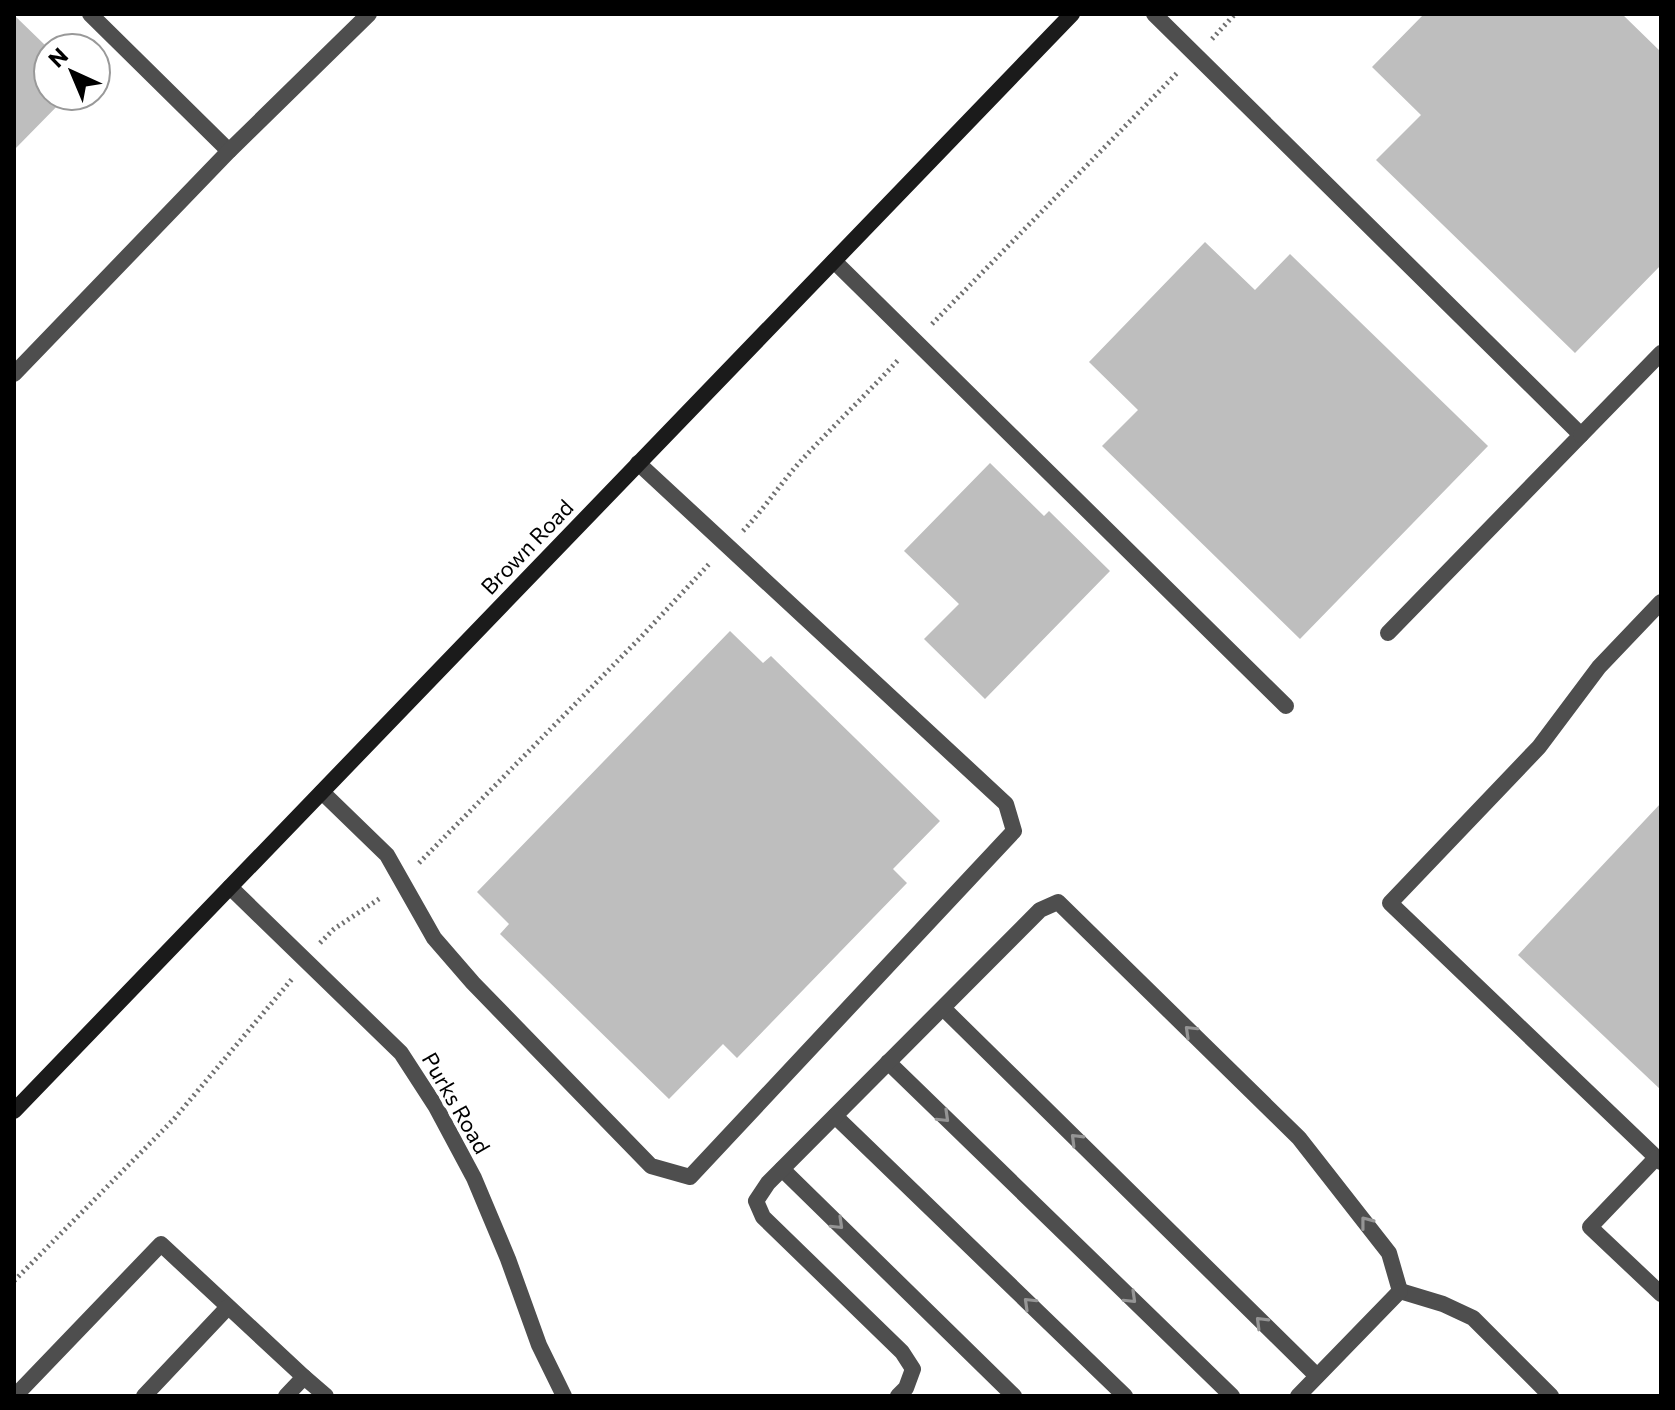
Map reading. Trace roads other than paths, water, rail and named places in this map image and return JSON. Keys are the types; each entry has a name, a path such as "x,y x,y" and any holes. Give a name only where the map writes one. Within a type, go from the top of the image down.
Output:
{"main road":[{"name":"Brown Road","path":"14,1111 1072,14"}],"street":[{"path":"90,14 229,151"},
{"path":"14,374 229,151 369,14"},
{"path":"1154,14 1581,435"},
{"path":"834,261 1286,706"},
{"path":"1388,633 1661,353"},
{"path":"322,792 387,855 434,938 473,983 651,1166 690,1177 1014,831 1006,804 638,463"},
{"path":"1661,602 1599,667 1539,747 1390,903 1659,1160 1590,1227 1661,1294"},
{"name":"Purks Road","path":"230,887 401,1053 436,1107 474,1178 539,1345 564,1396"},
{"path":"898,1396 906,1388 913,1369 902,1352 763,1217 756,1201 768,1183 1040,910 1058,902 1299,1138 1389,1253 1400,1291"},
{"path":"943,1008 1317,1376"},
{"path":"888,1062 1232,1396"},
{"path":"835,1116 1125,1396"},
{"path":"782,1169 1014,1396"},
{"path":"15,1396 161,1244 326,1396"},
{"path":"1298,1396 1400,1291"},
{"path":"1400,1291 1443,1304 1473,1318 1551,1396"},
{"path":"144,1396 228,1307"},
{"path":"286,1396 304,1377"}]}
